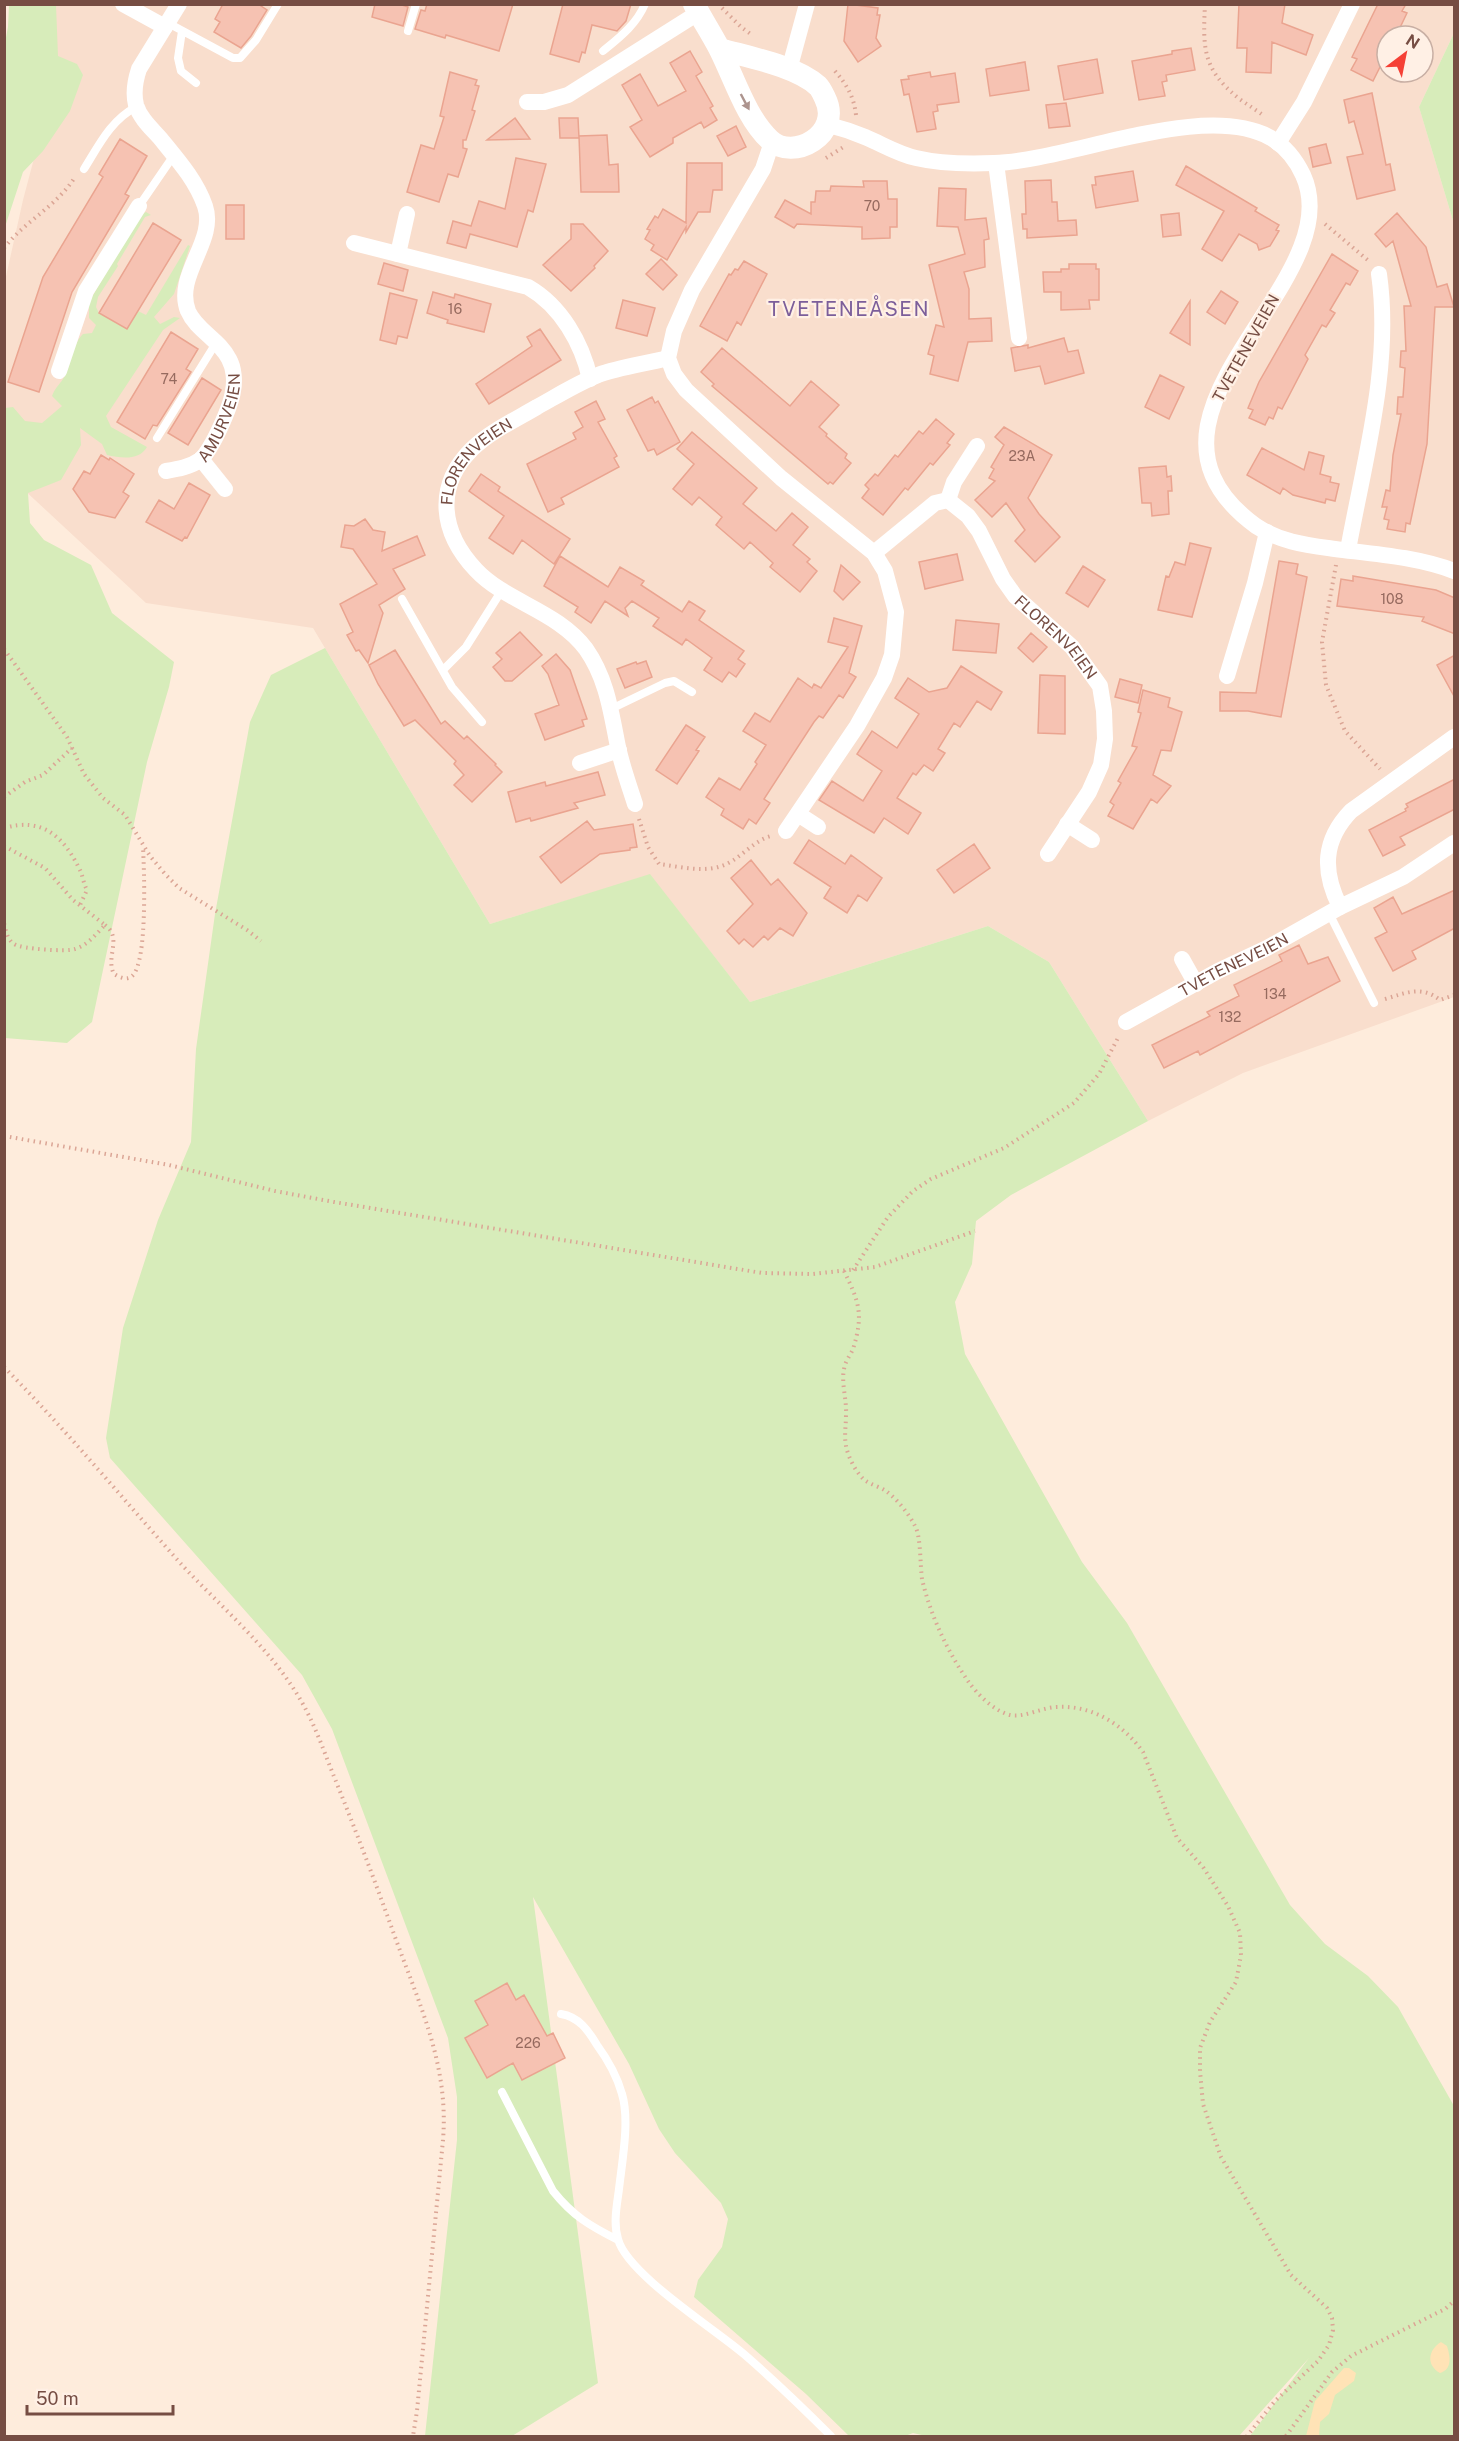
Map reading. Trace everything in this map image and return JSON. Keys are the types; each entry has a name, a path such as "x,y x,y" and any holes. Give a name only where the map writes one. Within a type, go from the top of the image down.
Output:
{"street":[{"path":"123,4 172,27"},
{"path":"136,107 135,81 139,69 172,27 179,4"},
{"path":"789,70 807,4"},
{"path":"1282,139 1318,74 1352,4"},
{"path":"527,102 544,102 568,95 696,9 720,49 759,127 772,142 786,147 800,147 816,139 829,125 830,108 819,87 789,70 720,49"},
{"name":"AMURVEIEN","path":"136,107 197,186 206,208 206,226 188,276 185,296 188,312 229,359 234,375 233,392 210,447 201,459 190,466 166,471"},
{"name":"TVETENEVEIEN","path":"829,125 855,133 915,158 945,163 996,163 1187,127 1225,126 1249,129 1270,138 1282,139 1306,183 1310,202 1309,217 1299,253 1222,384 1208,427 1209,461 1216,479 1227,498 1240,512 1267,532 1293,543 1439,565 1455,571"},
{"path":"772,142 763,169 692,290 674,331 668,358 674,374 693,397 781,478 874,553 885,572 896,612 892,655 884,678 863,716 786,831"},
{"path":"996,163 1019,339"},
{"path":"59,371 86,291 140,206"},
{"path":"398,254 407,214"},
{"path":"354,243 528,287 552,305 574,337 586,362 590,379"},
{"path":"1343,550 1363,476 1379,373 1382,293 1379,274"},
{"name":"FLORENVEIEN","path":"635,804 599,671 584,646 554,621 478,573 464,557 448,528 446,499 455,471 473,449 506,425 590,379 622,368 668,358"},
{"path":"874,553 935,503 948,500 954,482 977,446"},
{"path":"201,459 225,489"},
{"name":"FLORENVEIEN","path":"948,500 968,516 979,531 1003,579 1015,596 1072,647 1100,686 1105,739 1101,765 1089,792 1048,854"},
{"path":"1227,676 1255,583 1267,532"},
{"path":"1335,910 1328,848 1339,823 1351,810 1455,737"},
{"path":"580,763 619,750"},
{"path":"798,814 818,827"},
{"path":"1068,824 1092,840"},
{"name":"TVETENEVEIEN","path":"1126,1022 1335,910 1403,877 1455,843"},
{"path":"1182,959 1196,984"}],"lane":[{"path":"172,27 233,58 240,58 256,40 278,4"},
{"path":"408,31 416,4"},
{"path":"603,51 640,17 645,4"},
{"path":"172,27 181,71 196,83"},
{"path":"84,169 110,128 136,107"},
{"path":"140,206 174,155"},
{"path":"158,438 216,343"},
{"path":"442,669 466,647 502,590"},
{"path":"402,599 461,699 482,722"},
{"path":"611,709 665,682 674,681 692,692"},
{"path":"1335,910 1347,945 1374,1003"},
{"path":"561,2014 573,2016 588,2030 616,2076 623,2096 623,2145 616,2216 618,2240 629,2258 644,2274 745,2354 831,2436"},
{"path":"502,2092 553,2191 565,2206 585,2223 618,2240"}],"path":[{"path":"1205,4 1205,50 1214,73 1282,139"},
{"path":"4,248 39,213 66,191 75,177 84,169"},
{"path":"1309,217 1328,226 1360,251 1379,274"},
{"path":"1343,550 1322,642 1326,685 1346,731 1391,781"},
{"path":"4,649 67,737 84,774 103,798 124,815 165,874 179,888 261,941"},
{"path":"4,797 25,782 43,775 72,748"},
{"path":"635,804 648,847 659,864 712,870 731,862 765,838 786,831"},
{"path":"4,828 20,824 35,826 49,831 61,840 81,871 87,891 80,905"},
{"path":"4,846 45,867 80,905 113,932 115,937 111,968 120,978 132,976 135,971 142,939 145,912 143,845"},
{"path":"4,923 6,934 13,944 20,947 56,950 75,949 87,943 105,925"},
{"path":"1374,1003 1413,991 1425,991 1440,1000 1455,995"},
{"path":"853,1270 888,1218 914,1191 931,1179 1004,1148 1074,1103 1098,1074 1126,1022"},
{"path":"4,1137 169,1165 333,1203 762,1274 813,1275 875,1267 975,1231"},
{"path":"844,1271 858,1300 860,1321 854,1345 845,1364 843,1382 846,1415 844,1429 849,1455 861,1478 888,1493 916,1527 927,1603 969,1683 987,1702 1004,1713 1019,1715 1058,1707 1101,1714 1138,1745 1147,1761 1177,1838 1203,1867 1228,1906 1240,1933 1241,1955 1236,1982 1210,2022 1200,2048 1203,2104 1221,2157 1291,2275 1327,2308 1334,2330 1329,2344 1318,2361 1275,2401 1247,2436"},
{"path":"4,1367 56,1420 287,1680 312,1722 358,1837 425,2020 441,2070 445,2105 413,2436"},
{"path":"1286,2436 1332,2372 1351,2356 1445,2309 1455,2301"}],"shaded area":[{"path":"47,5 1454,5 1454,33 1435,73 1435,24 1375,24 1375,84 1430,84 1419,107 1454,224 1454,997 1243,1073 1148,1121 1049,962 988,926 750,1002 650,875 490,924 313,628 146,603 7,474 4,464 5,281 23,200 59,64"}],"green space":[{"path":"9,5 56,5 58,56 77,64 83,75 70,111 43,151 23,172 5,227 4,48"},
{"path":"1454,33 1454,224 1419,107 1430,84 1435,84 1435,73"},
{"path":"146,212 151,215 145,217 98,297 96,307 99,313 127,329 138,311 146,315 188,245 190,246 174,294 154,317 160,324 174,317 180,318 163,330 106,416 111,427 147,447 135,456 107,455 102,444 80,428 81,445 61,480 28,493 30,523 44,540 91,565 112,613 174,662 147,762 92,1022 67,1043 5,1038 5,408 13,407 25,421 42,423 62,406 52,396 54,391 66,374 79,339 83,334 92,333 96,325 89,318 89,302 140,215"},
{"path":"325,648 490,924 650,874 750,1002 988,926 1049,962 1148,1121 1011,1195 976,1221 972,1264 955,1302 965,1354 1082,1562 1127,1623 1290,1905 1325,1944 1368,1976 1398,2007 1454,2106 1454,2436 1250,2436 1309,2358 1239,2436 926,2436 913,2433 905,2436 849,2436 806,2394 694,2297 698,2280 722,2247 728,2219 721,2203 675,2153 659,2129 629,2064 533,1897 598,2383 512,2436 425,2436 457,2140 457,2097 448,2038 332,1729 302,1675 110,1458 106,1438 123,1328 158,1220 191,1142 196,1049 215,914 250,722 271,675"}],"sand":[{"path":"1441,2342 1447,2346 1450,2362 1447,2368 1440,2373 1432,2366 1430,2358 1433,2349"},
{"path":"1344,2368 1349,2368 1356,2373 1354,2381 1335,2395 1329,2414 1320,2422 1319,2436 1306,2436 1315,2401"}],"building":[{"path":"223,4 258,4 267,10 241,48 214,32 220,22 215,19"},
{"path":"375,4 399,4 408,7 403,26 372,17"},
{"path":"427,4 513,4 499,51 446,35 445,38 415,29 421,10 425,11"},
{"path":"563,4 631,4 626,21 617,31 592,25 585,53 582,52 579,62 550,54"},
{"path":"848,4 878,8 877,15 880,15 876,38 881,46 858,62 844,41"},
{"path":"1239,4 1285,4 1282,23 1313,35 1306,55 1272,42 1271,73 1246,72 1247,48 1237,48"},
{"path":"1378,4 1406,4 1402,11 1407,13 1402,24 1375,24 1375,77 1373,81 1351,70 1357,59 1352,57"},
{"path":"1191,48 1195,70 1166,75 1167,81 1162,82 1165,96 1139,100 1132,61"},
{"path":"690,51 702,72 696,76 713,106 710,108 717,120 704,128 701,122 673,138 673,143 650,157 630,127 642,120 622,85 640,74 658,106 686,91 670,63"},
{"path":"1097,59 1103,93 1064,100 1058,66"},
{"path":"1025,62 1029,90 990,96 986,69"},
{"path":"450,72 477,80 475,85 479,86 472,110 475,111 466,140 463,140 463,148 467,149 458,177 448,174 439,202 407,192 421,145 434,149 444,117 440,116"},
{"path":"930,72 931,77 955,73 959,102 937,105 938,111 933,112 936,129 917,132 909,94 904,95 901,80 909,79 908,76"},
{"path":"1372,93 1386,165 1390,164 1395,190 1357,199 1347,157 1363,154 1354,121 1349,123 1344,100"},
{"path":"1066,103 1070,126 1049,128 1046,105"},
{"path":"515,118 530,139 487,140"},
{"path":"559,118 578,118 579,138 560,138"},
{"path":"736,126 746,147 728,156 717,136"},
{"path":"607,135 609,165 618,164 619,192 581,192 579,136"},
{"path":"120,139 147,156 125,194 129,196 72,292 39,392 8,382 43,277 103,177 99,174"},
{"path":"1326,144 1331,163 1313,167 1309,148"},
{"path":"516,158 546,164 533,212 528,210 517,247 470,234 466,248 447,243 453,221 471,226 479,201 505,209"},
{"path":"687,163 722,163 722,190 713,190 710,212 698,212 686,232 686,227 667,260 651,250 654,245 645,239 650,230 647,229 655,216 658,218 663,209 686,223"},
{"path":"1186,166 1257,208 1255,211 1279,225 1276,230 1279,231 1270,246 1259,250 1257,244 1239,234 1222,261 1202,249 1224,211 1176,185"},
{"path":"1133,171 1138,201 1096,208 1092,185 1096,185 1095,177"},
{"path":"1051,180 1052,202 1057,202 1058,221 1076,220 1077,235 1027,238 1027,229 1023,229 1022,214 1026,214 1025,181"},
{"path":"863,181 887,181 888,199 897,199 897,227 890,227 890,238 862,239 862,227 797,224 794,228 775,217 785,200 811,214 811,202 815,202 816,191 830,191 831,186 864,187"},
{"path":"939,188 966,189 965,220 986,218 989,239 984,240 985,267 964,272 969,289 969,319 991,318 992,341 968,342 958,381 930,374 934,356 928,354 936,325 944,327 929,265 965,254 958,227 937,226"},
{"path":"226,205 244,205 244,239 226,239"},
{"path":"1179,213 1181,235 1163,237 1161,215"},
{"path":"1397,213 1426,247 1437,287 1447,284 1454,307 1435,307 1427,444 1410,524 1406,523 1405,532 1387,529 1389,520 1384,519 1387,507 1382,507 1386,490 1390,491 1393,455 1401,414 1397,414 1398,397 1403,397 1405,368 1400,367 1401,351 1406,351 1404,306 1411,306 1393,241 1386,247 1375,234"},
{"path":"153,223 181,240 127,329 99,313"},
{"path":"571,224 583,224 608,251 594,266 595,268 571,291 543,265 571,239"},
{"path":"1332,254 1358,271 1350,285 1346,283 1330,310 1335,313 1326,327 1322,325 1305,355 1308,359 1282,409 1278,407 1273,419 1269,417 1265,425 1249,418 1253,410 1248,408 1259,382"},
{"path":"661,259 677,275 663,290 646,274"},
{"path":"744,261 767,274 741,325 737,322 727,341 700,326 729,274 731,275 735,269 738,270"},
{"path":"384,263 408,270 403,291 378,284"},
{"path":"1069,264 1096,264 1096,269 1099,269 1099,300 1089,300 1090,309 1061,310 1061,292 1044,292 1043,272 1061,272 1061,269 1069,269"},
{"path":"1221,291 1238,302 1225,324 1207,312"},
{"path":"433,292 454,298 455,294 491,304 484,332 447,323 448,320 427,313"},
{"path":"390,293 417,300 407,338 398,336 396,344 380,340"},
{"path":"623,300 655,308 647,336 616,328"},
{"path":"1190,301 1190,345 1170,333"},
{"path":"540,329 561,360 489,404 476,384 532,346 527,337"},
{"path":"171,332 198,349 186,369 191,372 157,426 153,425 145,439 117,422"},
{"path":"1064,338 1068,352 1078,350 1084,373 1045,384 1040,366 1015,371 1011,348 1028,345 1028,348"},
{"path":"722,348 790,406 811,381 839,405 819,427 847,454 845,458 851,463 833,484 830,482 828,484 712,386 714,384 701,372"},
{"path":"1160,375 1184,387 1169,419 1145,407"},
{"path":"202,378 221,390 188,445 168,433"},
{"path":"652,397 655,403 658,401 680,442 657,455 654,449 648,451 627,410"},
{"path":"596,401 605,419 598,422 617,456 614,458 619,467 561,498 564,504 548,512 527,464 576,439 573,433 583,427 575,412"},
{"path":"936,419 954,434 947,443 950,445 933,465 930,463 908,490 905,488 883,515 862,498 869,489 865,485 875,474 878,476 895,455 898,457 919,431 923,434"},
{"path":"1004,427 1052,455 1028,498 1060,537 1035,562 1015,541 1025,530 1006,503 992,517 975,500 995,481 989,478 994,469 991,467 1004,445 995,437"},
{"path":"692,432 757,488 743,504 776,531 792,513 808,527 793,545 810,559 807,562 817,571 800,592 770,567 773,563 750,542 744,549 716,525 722,517 699,497 692,505 673,489 694,464 677,449"},
{"path":"1262,448 1304,470 1309,452 1324,456 1320,474 1331,477 1330,482 1339,484 1335,501 1326,499 1325,503 1293,495 1283,488 1280,494 1247,475"},
{"path":"101,455 109,460 110,458 134,474 123,492 129,496 115,518 89,512 73,489 84,471 90,474"},
{"path":"1166,466 1167,477 1171,476 1172,491 1168,491 1169,514 1152,516 1151,503 1142,503 1139,468"},
{"path":"481,474 500,487 498,491 570,539 554,564 522,540 513,554 489,538 504,516 469,491"},
{"path":"189,483 210,495 187,538 185,537 182,541 146,522 159,500 174,509"},
{"path":"365,519 373,530 385,532 382,551 417,536 425,555 393,569 405,589 379,605 383,613 368,663 359,650 356,651 347,635 353,632 340,604 377,584 353,549 341,547 345,525 354,526"},
{"path":"1190,543 1211,548 1192,617 1158,610 1166,576 1169,577 1175,562 1185,565"},
{"path":"957,554 963,580 925,589 919,562"},
{"path":"560,556 608,587 620,567 644,581 641,585 682,612 689,601 705,611 699,620 744,651 738,659 745,664 736,677 729,672 722,682 704,670 712,658 686,639 682,645 653,626 659,618 632,601 625,608 628,616 605,601 591,623 575,612 578,607 544,586"},
{"path":"1279,561 1298,564 1296,574 1307,577 1281,717 1248,711 1220,711 1220,692 1256,693"},
{"path":"841,565 860,582 843,600 834,591"},
{"path":"1083,566 1105,580 1088,607 1066,593"},
{"path":"1353,576 1436,590 1455,598 1455,634 1422,621 1424,617 1337,606 1341,579 1353,581"},
{"path":"834,618 862,626 849,673 856,677 843,698 839,695 823,718 819,716 814,722 764,799 770,803 756,824 749,819 743,829 721,815 724,809 706,797 719,778 740,790 757,764 755,762 766,745 743,731 755,713 770,722 798,678 812,688 814,684 821,688 848,647 828,642"},
{"path":"956,620 999,624 996,653 953,650"},
{"path":"520,632 542,655 512,681 505,681 493,667 502,659 496,653"},
{"path":"1031,633 1047,647 1033,662 1018,648"},
{"path":"395,650 441,724 445,721 464,739 467,736 502,772 472,802 454,785 464,775 454,764 456,761 415,720 404,726 378,684 369,665"},
{"path":"556,654 570,670 587,719 582,720 584,726 545,740 535,714 559,705 548,674 542,666"},
{"path":"1455,655 1455,698 1437,665"},
{"path":"646,661 652,677 625,688 617,669"},
{"path":"961,666 1002,692 991,710 977,701 960,727 954,723 938,749 945,753 933,771 924,765 916,775 913,773 897,798 921,813 908,834 884,818 874,833 819,800 832,781 863,801 882,771 857,754 872,731 897,748 919,714 895,698 908,678 929,692 947,688"},
{"path":"1040,675 1065,676 1065,734 1038,733"},
{"path":"1120,679 1142,685 1138,703 1115,697"},
{"path":"1143,690 1170,698 1168,707 1182,712 1171,751 1161,750 1153,775 1171,786 1157,803 1151,799 1133,829 1108,816 1114,805 1110,802 1121,783 1118,781 1137,747 1132,746 1141,713 1138,712"},
{"path":"686,725 705,737 696,750 699,751 677,784 656,770"},
{"path":"598,772 605,795 574,803 578,808 531,821 530,818 516,822 508,792 545,782 546,786"},
{"path":"1455,779 1455,809 1400,837 1405,845 1383,856 1369,830 1406,811 1408,807 1406,804"},
{"path":"587,821 594,830 633,824 637,847 600,854 561,883 540,857"},
{"path":"809,840 845,864 851,855 882,878 867,901 858,895 847,913 824,898 831,887 794,863"},
{"path":"974,844 990,868 954,893 937,870"},
{"path":"751,860 771,885 778,879 807,913 793,936 780,928 768,940 764,936 753,947 744,939 739,944 727,931 753,904 731,878"},
{"path":"1455,890 1455,928 1412,951 1416,959 1393,971 1375,938 1387,932 1374,908 1393,897 1402,914"},
{"path":"1299,945 1308,964 1328,957 1340,981 1200,1055 1198,1051 1164,1068 1152,1045 1210,1016 1207,1012 1239,996 1234,985 1282,961 1279,955"},
{"path":"507,1983 516,2000 524,1995 547,2036 553,2033 565,2058 522,2080 513,2063 487,2078 465,2038 488,2025 475,2001"}],"district":[{"name":"TVETENEÅSEN","path":"849,309"}]}
